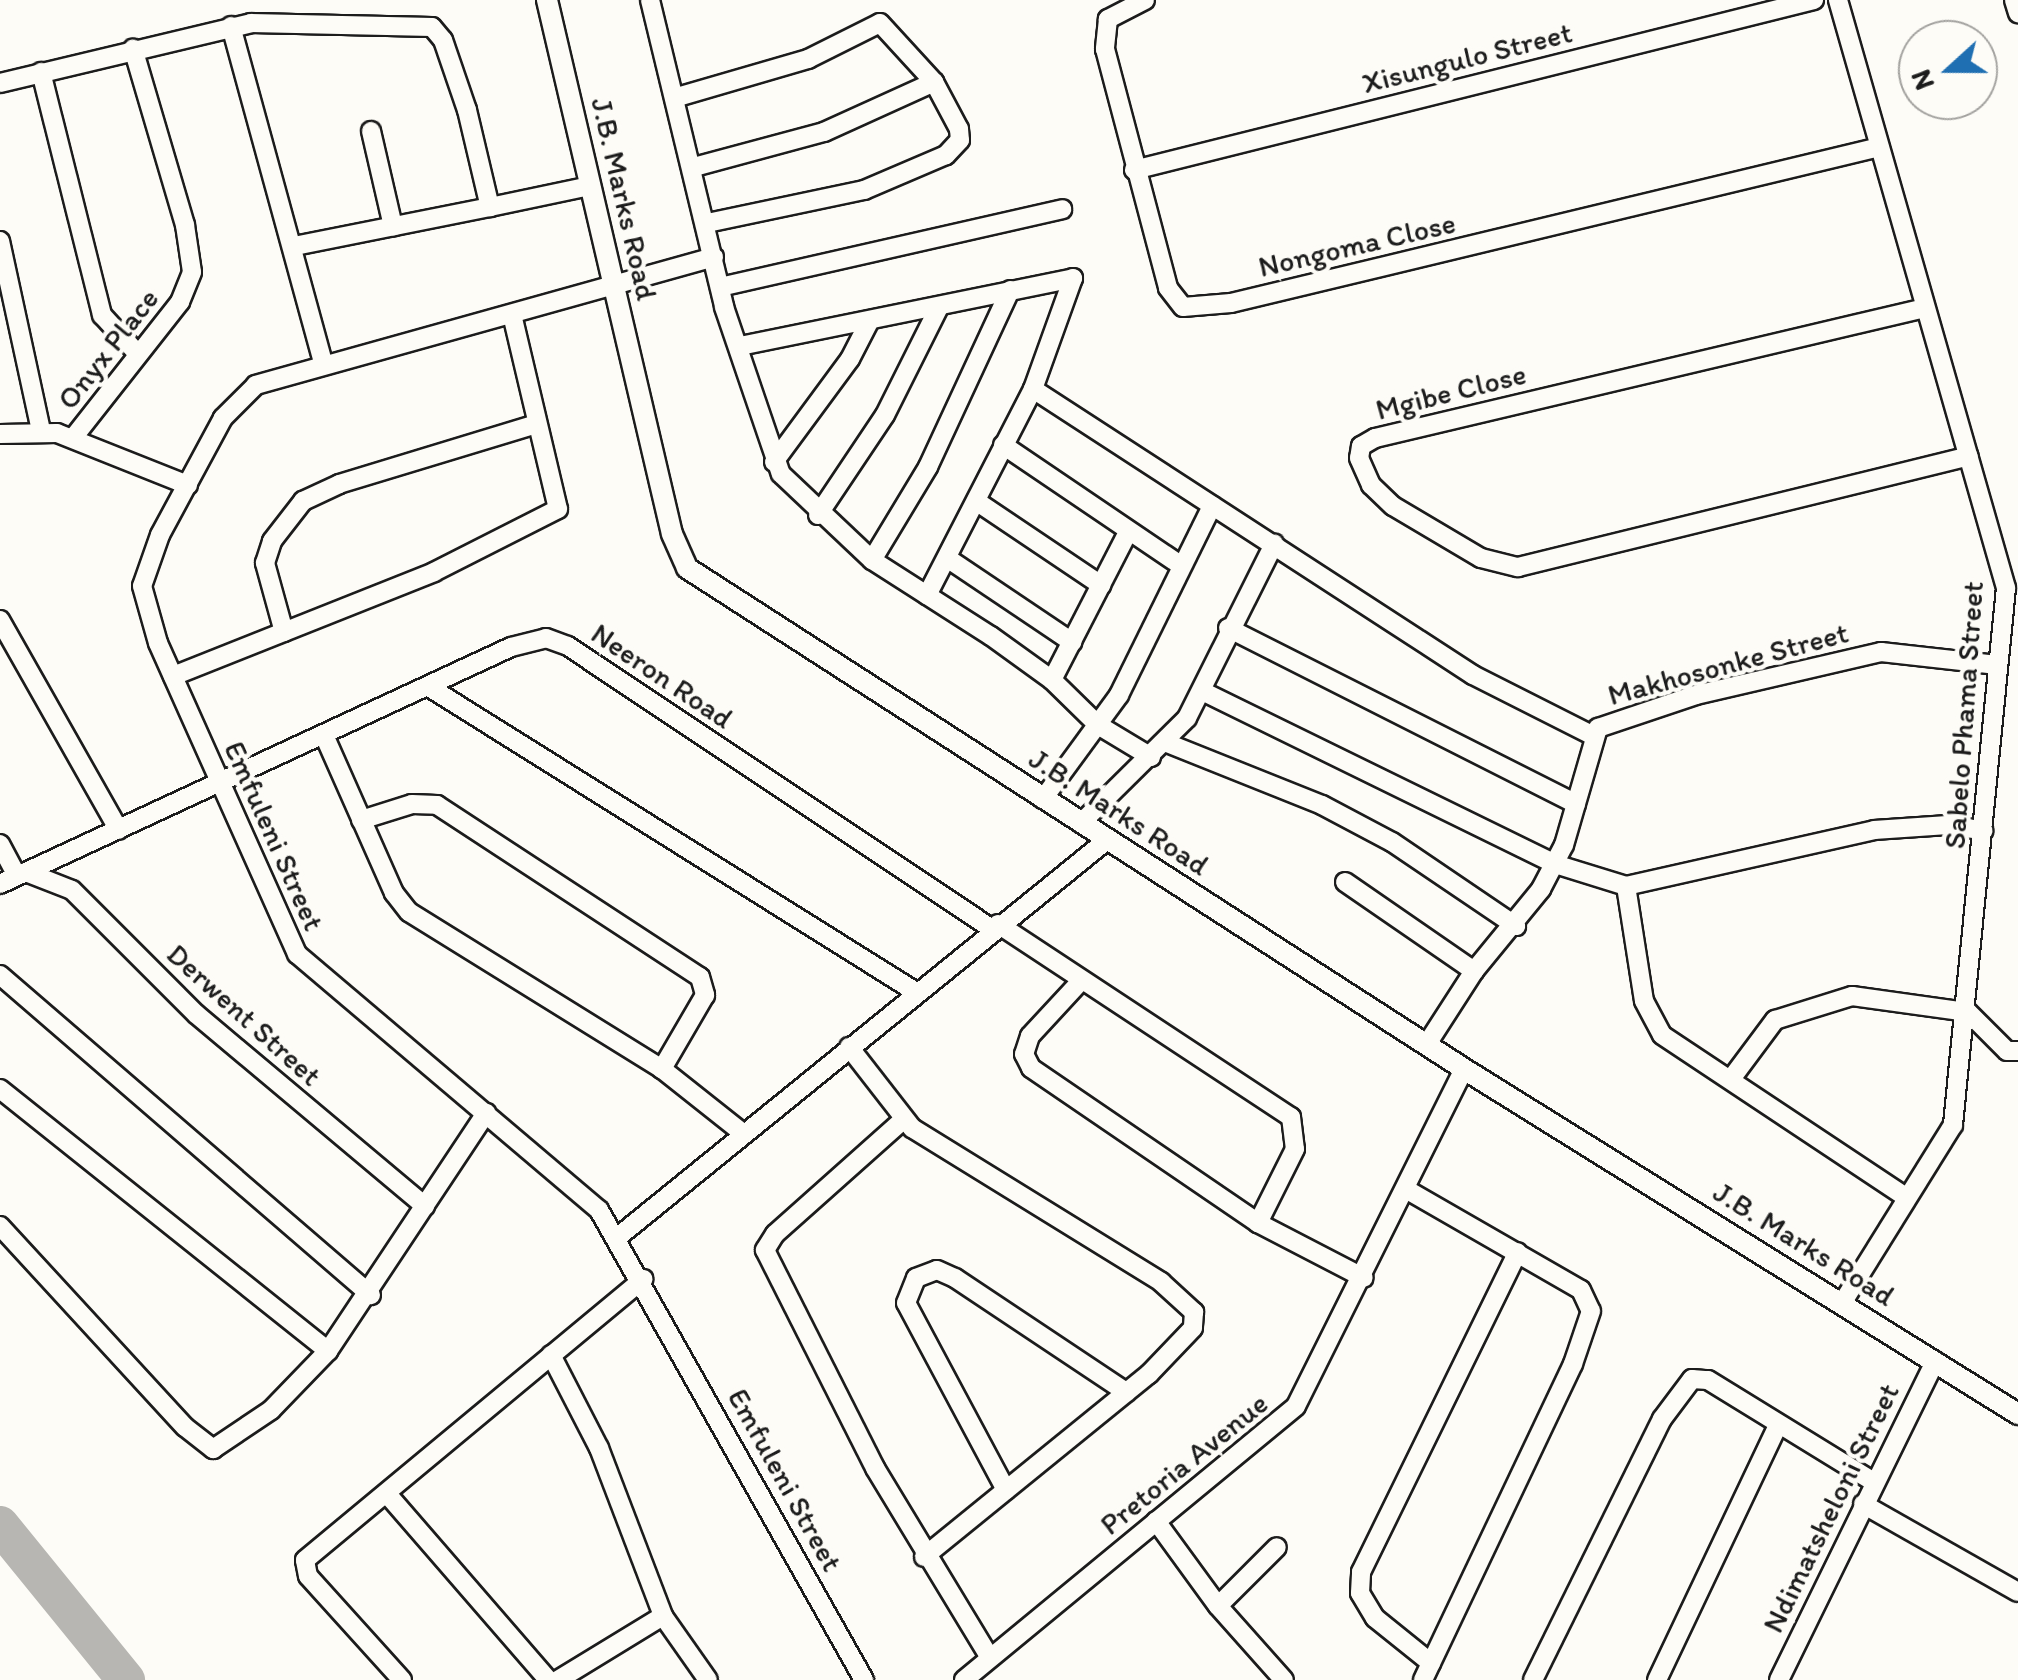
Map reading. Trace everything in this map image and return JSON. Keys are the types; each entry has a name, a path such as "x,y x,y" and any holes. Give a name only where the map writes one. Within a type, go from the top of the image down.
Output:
{"street":[{"name":"J.B. Marks Road","path":"547,0 672,534 687,568 1464,1070 2018,1414"},
{"path":"650,0 708,223 720,287 774,462 818,516 872,560 1052,680 1098,726 1151,757"},
{"name":"Nongoma Close","path":"1145,0 1114,12 1104,34 1134,170 1172,297 1183,307 1204,306 1880,146"},
{"name":"Xisungulo Street","path":"1134,170 1814,0"},
{"name":"Sabelo Phama Street","path":"1838,0 2006,588 1996,665 1968,1012 1953,1126 1842,1303"},
{"path":"2014,0 2018,13"},
{"path":"674,98 808,59 874,22 887,26 934,82 959,129 960,140 946,155 848,196 708,223"},
{"path":"0,83 232,26 432,27 444,40 467,110 490,207"},
{"path":"232,26 323,363"},
{"name":"Onyx Place","path":"0,434 41,431 73,438 136,352 180,302 192,272 185,225 133,48"},
{"path":"41,72 102,315 136,352"},
{"path":"694,167 824,132 934,82"},
{"path":"372,131 393,226"},
{"path":"294,246 590,186"},
{"path":"720,287 1062,209"},
{"path":"0,241 41,431"},
{"name":"Emfuleni Street","path":"714,257 270,378 244,395 223,418 150,556 142,586 172,676 297,954 582,1193 619,1236 864,1680"},
{"path":"740,346 1073,278 1033,390 927,594"},
{"path":"872,560 928,467 1010,290"},
{"path":"818,516 885,415 939,307"},
{"name":"Mgibe Close","path":"1925,308 1375,438 1360,450 1363,471 1393,506 1480,558 1518,567 1969,456"},
{"path":"172,676 434,572 554,514 558,498 536,424 512,314"},
{"path":"774,462 850,359 869,322"},
{"path":"1033,390 1474,675 1592,735"},
{"path":"284,632 264,563 272,541 303,501 338,484 536,424"},
{"path":"73,438 188,484"},
{"path":"1003,445 1180,565"},
{"path":"976,502 1100,585"},
{"path":"1042,798 1098,726 1212,506"},
{"path":"1052,680 1128,532"},
{"path":"1081,824 1167,742 1202,691 1228,628 1274,544"},
{"path":"948,558 1072,642"},
{"path":"0,620 119,830"},
{"path":"1228,628 1576,804"},
{"name":"Neeron Road","path":"14,877 511,648 554,640 1079,983 1284,1110 1297,1127 1295,1148 1258,1222"},
{"name":"Makhosonke Street","path":"1427,1044 1474,971 1516,926 1555,864 1576,804 1592,735 1696,695 1881,652 1996,665"},
{"path":"429,687 916,992"},
{"path":"1202,691 1555,864 1626,886 1874,830 1948,824 1984,832"},
{"path":"324,735 361,820 409,912 662,1069 744,1134"},
{"path":"1167,742 1375,832 1516,926"},
{"path":"361,820 412,804 437,805 692,970 706,984 705,995 662,1069"},
{"path":"619,1236 1106,840"},
{"path":"0,844 14,877"},
{"name":"Derwent Street","path":"14,877 72,890 196,1014 424,1206"},
{"path":"1345,882 1474,971"},
{"path":"1626,886 1652,1020 1662,1035 1907,1198"},
{"path":"0,974 371,1295"},
{"path":"1079,983 1030,1036 1024,1054 1031,1068 1258,1222 1364,1278"},
{"path":"1731,1079 1775,1020 1836,999 1874,996 1968,1012 2007,1051 2018,1052"},
{"path":"849,1047 904,1120 1188,1300 1193,1328 1126,1392 924,1557"},
{"name":"Pretoria Avenue","path":"974,1677 990,1658 1296,1406 1408,1191 1464,1070"},
{"path":"0,1089 328,1351"},
{"path":"0,1226 185,1427 214,1449 271,1410 328,1351 371,1295 486,1112"},
{"path":"904,1120 775,1234 766,1250 924,1557 990,1658"},
{"path":"1408,1191 1518,1252 1581,1290 1591,1311 1574,1364 1427,1672 1374,1618 1360,1593 1361,1572 1518,1252"},
{"path":"1006,1490 906,1303 916,1278 937,1270 955,1278 1126,1392"},
{"path":"402,1680 304,1568 309,1553 388,1495 644,1279"},
{"path":"551,1355 594,1434 663,1616 708,1680"},
{"name":"Ndimatsheloni Street","path":"1779,1680 1935,1361"},
{"path":"1533,1680 1684,1386 1708,1380 1874,1482"},
{"path":"1657,1680 1778,1425"},
{"path":"388,1495 548,1680"},
{"path":"1864,1504 2018,1592"},
{"path":"1156,1521 1218,1606 1284,1680"},
{"path":"1218,1606 1277,1547"},
{"path":"558,1680 663,1616"}],"waterway":[{"path":"0,1525 126,1680"}]}
